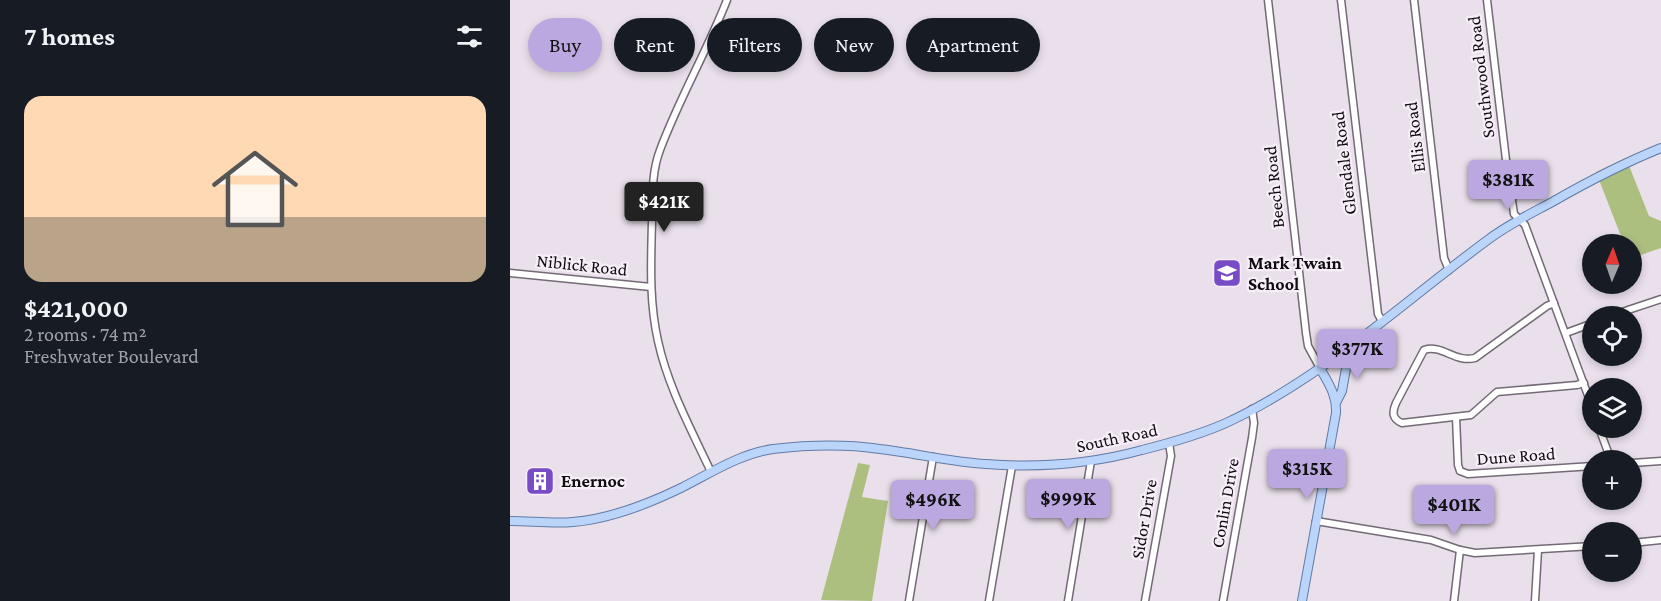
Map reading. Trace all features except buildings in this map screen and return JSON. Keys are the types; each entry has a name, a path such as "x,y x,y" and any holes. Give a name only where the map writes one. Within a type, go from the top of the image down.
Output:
{"main road":[{"name":"South Road","path":"510,521 571,522 605,517 652,500 725,464 757,453 794,447 877,448 1012,466 1059,465 1091,461 1169,443 1225,423 1252,409 1320,368 1491,238 1520,219 1622,164 1661,148"},
{"path":"1302,601 1336,403 1342,391 1350,346"},
{"path":"1320,368 1333,391 1336,403"}],"street":[{"path":"711,471 667,374 658,341 651,287 652,182 659,152 727,0"},
{"name":"Beech Road","path":"1268,0 1306,333 1308,346 1320,368"},
{"name":"Glendale Road","path":"1341,0 1378,314 1382,321"},
{"name":"Ellis Road","path":"1414,0 1444,258 1449,270"},
{"name":"Southwood Road","path":"1487,0 1507,167 1515,214 1525,225 1582,378"},
{"name":"Niblick Road","path":"510,273 651,287"},
{"path":"1640,306 1661,299"},
{"path":"1554,303 1475,358 1467,360 1437,349 1424,350 1393,410 1393,416 1402,423 1471,415 1497,392 1582,384"},
{"path":"1566,333 1582,327"},
{"name":"Conlin Drive","path":"1224,601 1252,438 1254,423 1252,409"},
{"name":"Dune Road","path":"1456,417 1460,471 1468,474 1582,467"},
{"name":"Sidor Drive","path":"1145,601 1171,456 1169,443"},
{"path":"909,601 933,457"},
{"path":"1068,601 1091,461"},
{"path":"1642,462 1661,461"},
{"path":"988,601 1012,466"},
{"path":"1316,521 1431,540 1460,550 1491,554 1582,547"},
{"path":"1642,542 1661,540"},
{"path":"1454,601 1460,550"},
{"path":"1535,601 1538,550"}],"green space":[{"path":"1626,158 1649,216 1661,221 1661,248 1642,255 1642,234 1620,234 1596,172"},
{"path":"858,463 870,465 862,497 888,501 872,601 821,600"}],"place":[{"name":"Mark Twain School","path":"1227,273"},
{"name":"Enernoc","path":"540,481"}]}
